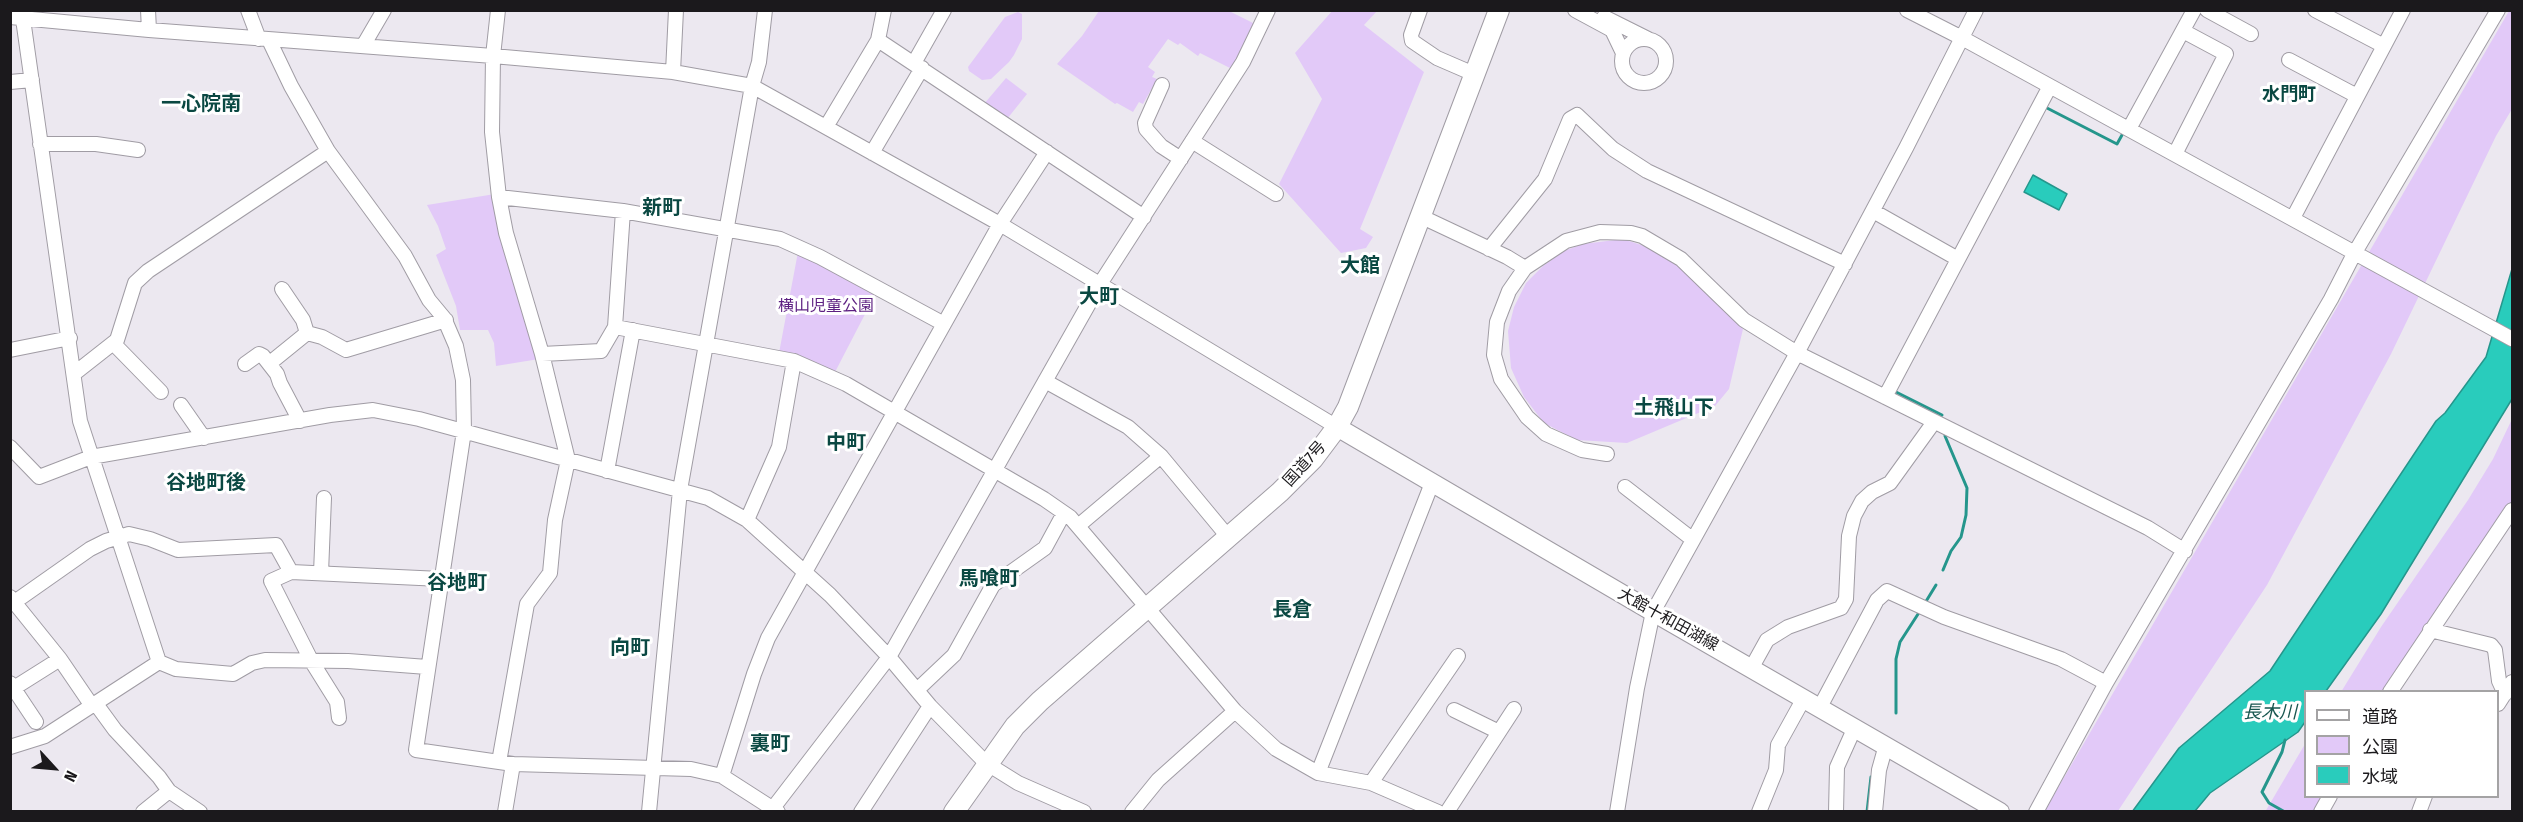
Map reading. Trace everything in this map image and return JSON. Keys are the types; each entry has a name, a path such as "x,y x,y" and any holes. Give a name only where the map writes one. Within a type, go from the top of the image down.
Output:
{"highway":[{"name":"国道7号","path":"954,812 986,763 1015,726 1040,701 1229,538 1313,459 1337,426 1348,407 1499,10"}],"main road":[{"name":"大館十和田湖線","path":"1337,426 2000,812"}],"street":[{"path":"148,10 149,30"},
{"path":"248,10 328,151 405,256 429,300 446,320 456,346 463,380 464,431 416,750 506,763 691,769 722,776 774,810 889,657 1100,284 1243,62 1268,10"},
{"path":"363,46 384,10"},
{"path":"498,10 493,56 492,132 499,197 509,243 542,354 568,460 555,520 550,573 527,604 506,763 505,812"},
{"path":"673,72 676,10"},
{"path":"649,812 680,490 752,86 759,62 765,10"},
{"path":"826,127 878,40 884,10"},
{"path":"872,153 947,10"},
{"path":"1420,10 1411,35 1412,40 1437,58 1474,74"},
{"path":"1575,10 1612,30 1623,53 1623,69 1627,75 1640,83 1654,81 1664,71 1666,57 1660,45 1592,10"},
{"path":"1907,10 2512,339"},
{"path":"1617,812 1637,688 1653,612 1845,264 1976,10"},
{"path":"2129,129 2194,10"},
{"path":"2207,10 2251,33"},
{"path":"2315,10 2384,46"},
{"path":"2293,218 2403,10"},
{"path":"2036,812 2106,683 2185,551 2498,10"},
{"path":"159,662 80,421 24,16 149,30 673,72 752,86 1000,224 1337,426"},
{"path":"2175,154 2226,54 2183,31"},
{"path":"1623,53 1633,41 1648,39"},
{"path":"878,40 1144,217"},
{"path":"2289,60 2357,96"},
{"path":"10,82 32,80"},
{"path":"1162,85 1145,123 1146,129 1161,146 1181,159"},
{"path":"1885,397 2050,86"},
{"path":"1489,249 1545,179 1570,119 1577,115 1613,149 1647,171 1845,264"},
{"path":"1192,141 1276,194"},
{"path":"40,144 96,144 138,150"},
{"path":"75,373 117,340 135,283 148,271 328,151"},
{"path":"722,776 754,674 768,638 1000,224 1047,152"},
{"path":"499,197 622,211 780,239 820,256 944,324"},
{"path":"542,354 601,351 615,327 622,211"},
{"path":"1873,211 1958,259"},
{"path":"1420,216 1525,268"},
{"path":"1607,454 1582,450 1546,434 1527,417 1501,379 1494,355 1497,322 1509,291 1525,268 1566,240 1600,232 1631,233 1642,236 1681,259 1744,320 1797,352 2148,528 2185,551"},
{"path":"282,289 303,320 307,333"},
{"path":"270,363 307,333 313,333 346,350 446,320"},
{"path":"615,327 794,361 846,384 1064,513 1235,711 1275,749 1317,772 1371,783 1438,812"},
{"path":"607,471 633,330"},
{"path":"10,350 70,338"},
{"path":"114,344 161,392"},
{"path":"245,363 259,354 270,363 300,421"},
{"path":"747,520 779,447 794,361"},
{"path":"1045,381 1128,427 1161,456 1229,538"},
{"path":"181,405 204,438"},
{"path":"10,447 39,477 91,457 373,410 419,419 708,498 747,520 804,574 830,595 889,657 930,706 986,763 1018,783 1084,812"},
{"path":"1752,667 1767,640 1788,627 1841,608 1846,599 1849,536 1854,516 1862,501 1872,492 1890,483 1934,422"},
{"path":"1077,526 1161,456"},
{"path":"1317,772 1432,483"},
{"path":"1625,487 1692,539"},
{"path":"321,573 324,498"},
{"path":"2391,690 2512,510"},
{"path":"917,690 954,655 993,585 1045,548 1064,513"},
{"path":"200,812 169,791 94,705 12,600 90,549 129,534 178,550 276,545 291,572"},
{"path":"339,718 337,702 312,662 271,581 291,572 441,579"},
{"path":"1759,812 1776,770 1778,745 1812,702 1877,600 1887,591 1944,617 2061,658 2106,683"},
{"path":"2430,630 2491,645 2495,650 2499,681 2505,693"},
{"path":"1371,783 1458,656"},
{"path":"36,722 12,686 60,659"},
{"path":"159,662 176,669 232,674 252,663 265,660 427,667"},
{"path":"10,747 45,736 159,662"},
{"path":"861,812 930,706"},
{"path":"1447,812 1514,709"},
{"path":"1454,710 1498,732"},
{"path":"1132,812 1158,780 1235,711"},
{"path":"1836,812 1837,767 1855,727"},
{"path":"1875,812 1879,770 1886,745"},
{"path":"143,812 169,791"},
{"path":"164,812 169,791"},
{"path":"2321,812 2329,798"}],"green space":[{"path":"1333,10 1377,11 1364,25 1424,72 1360,229 1373,237 1366,248 1341,253 1279,184 1322,99 1295,53"},
{"path":"1099,11 1229,11 1255,24 1232,69 1200,53 1198,56 1180,43 1178,45 1168,39 1148,67 1155,72 1152,77 1157,79 1143,104 1139,102 1133,112 1115,104 1057,64 1082,36"},
{"path":"2509,11 2512,11 2512,109 2496,136 2391,354 2267,585 2118,811 2044,812"},
{"path":"1018,12 1022,14 1022,39 1014,55 991,79 982,80 969,71 968,67 1005,17"},
{"path":"1006,78 1027,94 1007,119 984,104"},
{"path":"495,194 539,359 496,366 494,343 488,330 460,330 456,306 436,255 446,249 427,205"},
{"path":"1623,239 1647,247 1672,260 1743,329 1729,389 1715,406 1627,443 1577,440 1544,423 1524,397 1511,368 1508,331 1514,307 1526,283 1543,266 1564,251 1583,244"},
{"name":"横山児童公園","path":"798,252 876,293 834,374 779,353"},
{"path":"2512,419 2512,503 2507,513 2387,690 2342,690 2381,627 2468,500 2493,459"},
{"path":"2304,746 2304,798 2325,798 2318,811 2265,812"}],"water":[{"path":"2033,175 2067,194 2059,210 2024,192"},
{"name":"長木川","path":"2512,269 2512,399 2381,614 2327,690 2304,690 2304,723 2298,732 2210,793 2195,811 2132,812 2179,748 2270,671 2436,421 2445,413 2486,357"}],"waterway":[{"path":"2045,107 2117,144 2122,135"},
{"path":"1894,391 1942,415"},
{"path":"1943,570 1951,551 1961,537 1966,515 1967,488 1945,436"},
{"path":"1925,603 1936,585"},
{"path":"1896,713 1896,659 1900,642 1920,611"},
{"path":"2285,740 2282,752 2262,792 2269,803 2285,812"},
{"path":"1867,812 1871,777"}],"district":[{"name":"水門町","path":"2289,95"},
{"name":"一心院南","path":"201,104"},
{"name":"新町","path":"662,208"},
{"name":"大館","path":"1360,266"},
{"name":"大町","path":"1099,297"},
{"name":"土飛山下","path":"1674,408"},
{"name":"中町","path":"846,443"},
{"name":"谷地町後","path":"206,483"},
{"name":"馬喰町","path":"989,579"},
{"name":"谷地町","path":"457,583"},
{"name":"長倉","path":"1292,610"},
{"name":"向町","path":"630,648"},
{"name":"裏町","path":"770,744"}]}
